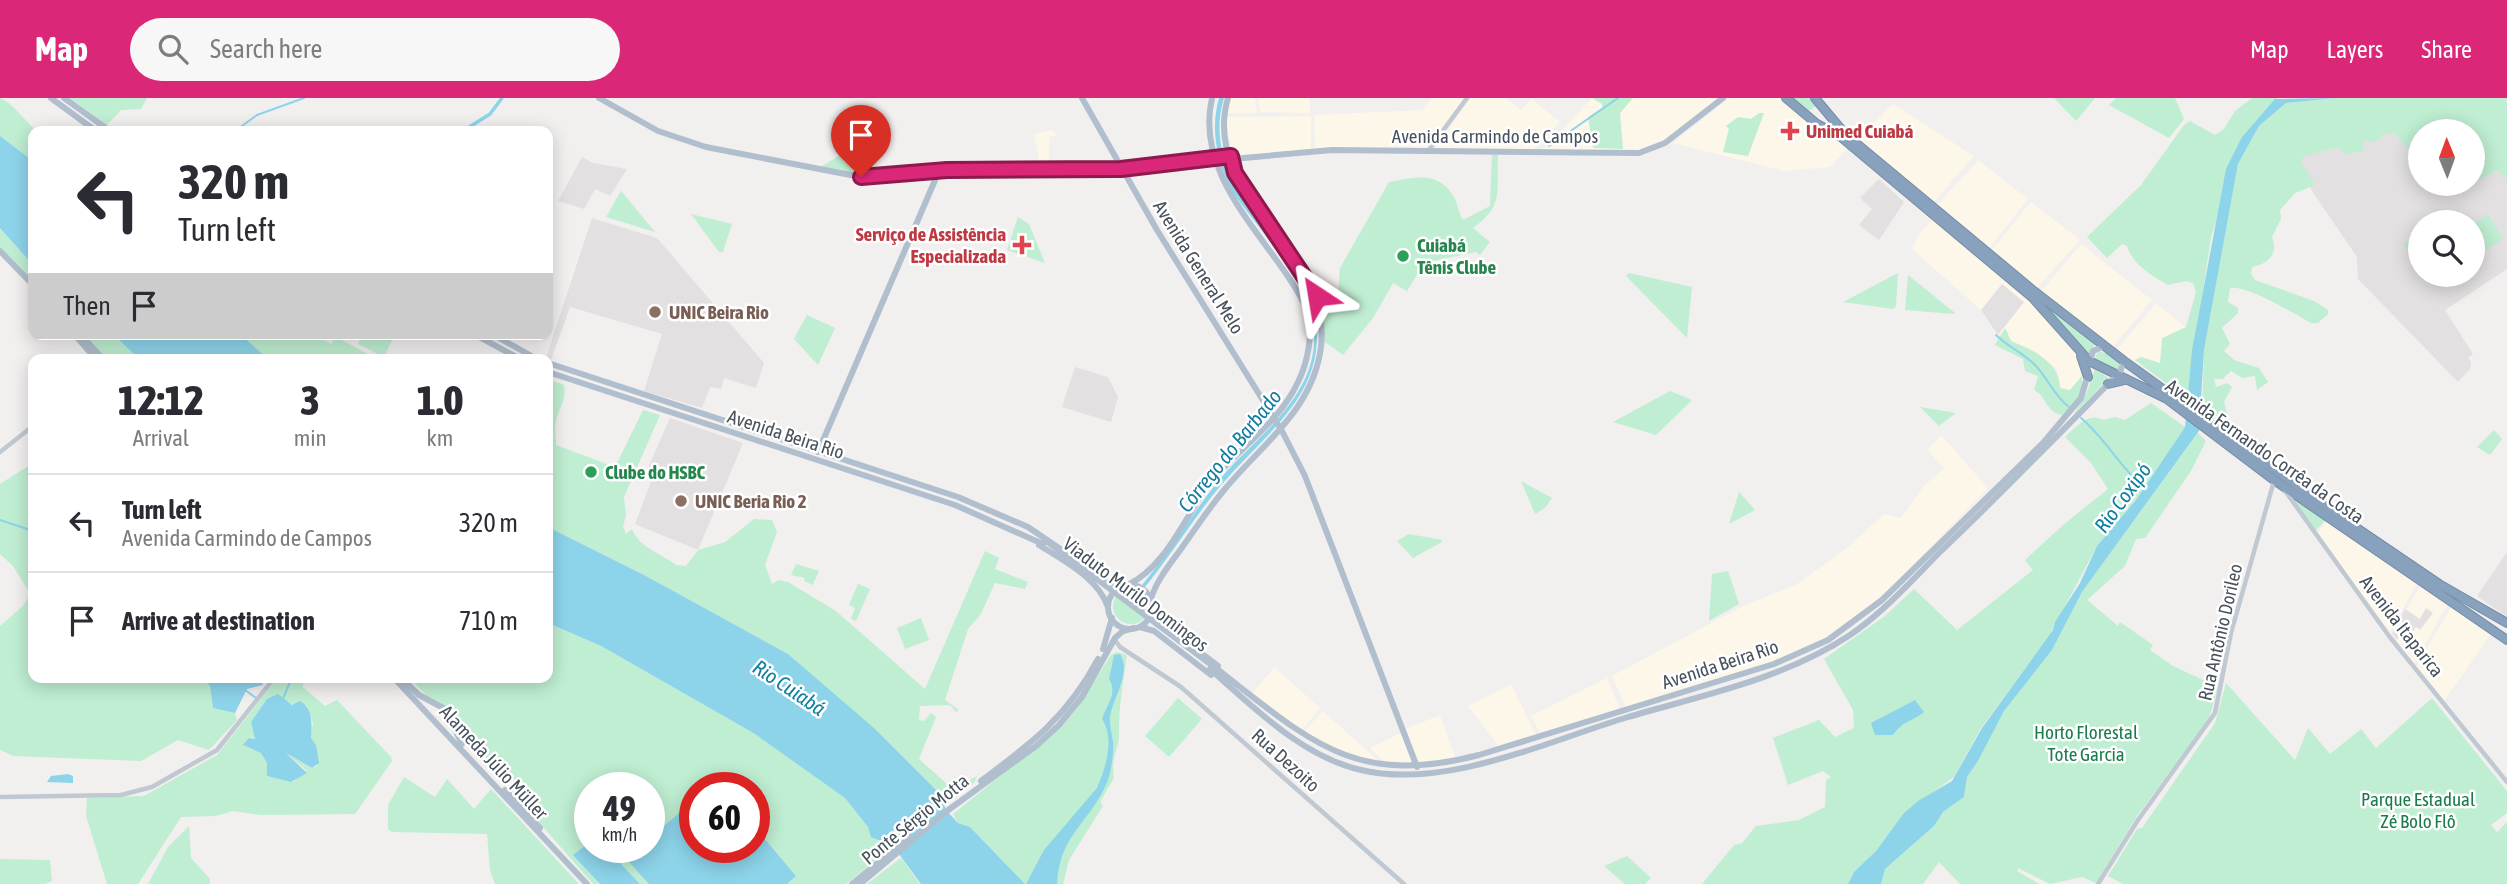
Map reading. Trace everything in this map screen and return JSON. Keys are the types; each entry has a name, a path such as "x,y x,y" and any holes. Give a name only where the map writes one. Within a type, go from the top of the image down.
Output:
{"highway":[{"name":"Avenida Fernando Corrêa da Costa","path":"1786,98 1841,137 2033,299 2089,361 2116,376 2169,396"},
{"name":"Avenida Fernando Corrêa da Costa","path":"1817,99 1845,134 2035,292 2169,396 2439,584 2507,623"},
{"path":"1801,111 1807,113 1815,110 1817,99"},
{"path":"2076,347 2088,377"},
{"path":"2108,384 2126,380"},
{"name":"Avenida Fernando Corrêa da Costa","path":"2216,431 2281,485 2507,640"},
{"path":"2478,621 2486,610"}],"main road":[{"path":"51,98 89,126"},
{"name":"Avenida Carmindo de Campos","path":"599,98 658,131 718,150 861,177 939,171 1121,169 1332,150 1642,153 1665,143 1723,98"},
{"name":"Avenida General Melo","path":"1082,98 1121,169 1280,432 1316,499 1417,767"},
{"path":"987,780 1042,735 1069,707 1105,647 1112,618 1109,609 1112,595 1158,560 1210,484 1272,420 1299,380 1307,355 1310,322 1304,303 1251,212 1216,159 1210,122 1212,98"},
{"path":"987,780 1036,746 1073,710 1114,639 1123,631 1148,619 1152,603 1170,564 1223,491 1280,432 1314,377 1323,325 1317,296 1251,212 1229,158 1225,115 1228,98"},
{"path":"65,99 103,126"},
{"path":"815,460 939,171"},
{"path":"0,251 28,282"},
{"path":"0,257 28,283"},
{"path":"79,340 92,354"},
{"path":"86,340 98,354"},
{"path":"485,340 511,354"},
{"path":"503,340 528,354"},
{"path":"2089,361 2094,351 2105,346"},
{"name":"Avenida Beira Rio","path":"1136,627 1154,631 1301,732 1332,751 1360,762 1417,767 1479,755 1626,710 1795,664 1849,635 1888,603 2043,443 2084,392 2089,361"},
{"name":"Avenida Beira Rio","path":"1958,531 2060,436 2116,376 2124,361"},
{"name":"Avenida Beira Rio","path":"553,365 818,451 1044,542"},
{"name":"Avenida Beira Rio","path":"553,374 815,460 875,475 1000,514 1048,539 1109,582 1126,585"},
{"path":"589,386 594,384 594,379"},
{"path":"598,390 598,385 603,383"},
{"path":"2060,436 2071,419 2068,414"},
{"path":"737,434 739,426"},
{"name":"Avenida Beira Rio","path":"1000,514 1044,542 1212,668 1320,756 1361,770 1396,775 1455,768 1556,740 1736,680"},
{"name":"Avenida Beira Rio","path":"1013,530 1080,573 1102,594 1109,609"},
{"path":"1126,585 1142,588 1152,603"},
{"name":"Avenida Beira Rio","path":"1152,603 1164,625 1233,685"},
{"path":"1112,618 1122,626 1136,627"},
{"name":"Alameda Júlio Müller","path":"399,683 587,884"},
{"name":"Alameda Júlio Müller","path":"406,683 415,692 446,711 459,741 530,817 544,836"},
{"path":"428,715 429,707 438,704"},
{"path":"1599,726 1625,716 1626,710"},
{"path":"436,722 443,719 446,711"},
{"path":"1556,740 1555,735 1576,725"},
{"path":"1320,756 1332,751"},
{"path":"1455,768 1481,760 1479,755"},
{"name":"Ponte Sérgio Motta","path":"852,884 860,882 987,780"}],"street":[{"path":"1428,152 1467,98"},
{"path":"0,453 28,430"},
{"path":"2271,491 2281,485"},
{"name":"Rua Antônio Dorileo","path":"2098,884 2138,820 2216,713 2231,633 2271,491 2281,485"},
{"name":"Avenida Itaparica","path":"2281,485 2389,636 2507,782"},
{"path":"1114,639 1124,650"},
{"path":"1106,653 1124,650"},
{"name":"Rua Dezoito","path":"1124,650 1149,663 1181,687 1402,883"},
{"path":"0,797 121,795 152,787 217,750 270,683"}],"shaded area":[{"path":"1230,98 1255,98 1257,113 1227,113"},
{"path":"1258,98 1310,98 1310,113 1260,112"},
{"path":"1432,98 1466,98 1427,150 1315,149 1314,115 1422,110"},
{"path":"1471,98 1505,98 1521,110 1532,99 1560,122 1532,151 1435,148"},
{"path":"1592,98 1720,98 1655,147 1638,151 1543,150"},
{"path":"1729,98 1781,98 1812,124 1849,147 1830,167 1784,171 1673,143"},
{"path":"2335,98 2507,111 2507,269 2485,284 2485,210 2408,210 2408,287 2480,287 2445,310 2473,354 2468,358 2471,362 2470,369 2458,382 2358,279 2357,257 2312,191 2274,114"},
{"path":"1893,104 1974,156 1933,203 1857,140"},
{"path":"1311,116 1311,150 1232,155 1226,117"},
{"path":"1053,130 1056,136 1049,137 1049,165 1040,165 1034,134"},
{"path":"582,157 593,163 627,169 610,196 595,189 584,209 558,201"},
{"path":"1978,160 2028,199 1988,250 1936,206"},
{"path":"1879,179 1904,202 1879,240 1859,225 1872,209 1860,198"},
{"path":"2031,202 2080,240 2036,289 1990,252"},
{"name":"UNIC Beira Rio","path":"592,218 657,238 764,363 756,388 724,378 721,389 710,387 702,408 644,391 662,334 570,307 553,354 547,354"},
{"path":"1933,219 2044,310 2080,359 2084,368 2084,388 2081,377 2070,390 2060,388 2057,369 2032,349 2010,341 2007,329 1998,335 1981,310 1912,249 1920,233"},
{"path":"2081,244 2152,300 2112,348 2040,293"},
{"path":"2002,284 2024,302 1998,335 1981,310"},
{"path":"2156,303 2193,333 2186,396 2147,368 2115,352"},
{"path":"1075,367 1108,377 1118,397 1111,422 1062,407"},
{"name":"UNIC Beria Rio 2","path":"670,418 743,443 698,550 635,524 651,482 644,477"},
{"path":"1941,435 1988,488 1883,596 1849,624 1807,650 1626,707 1612,676 1743,606 1797,584 1847,548 1884,514 1901,518 1923,487 1944,468 1927,450"},
{"path":"2329,520 2419,580 2390,632 2316,534"},
{"path":"2507,552 2507,617 2477,596"},
{"path":"2422,582 2449,602 2414,664 2392,635"},
{"path":"2454,602 2491,634 2444,701 2416,667"},
{"path":"2426,608 2433,613 2420,630 2416,627 2412,632 2404,624 2397,640 2392,634 2405,609 2420,619"},
{"path":"1274,667 1320,708 1301,731 1253,693"},
{"path":"1607,678 1620,709 1540,733 1531,716"},
{"path":"1511,684 1536,735 1499,747 1468,706"},
{"path":"1323,711 1382,764 1356,759 1303,732"},
{"path":"1440,715 1456,759 1420,765 1406,729"},
{"path":"1402,732 1415,765 1387,765 1370,748"}],"green space":[{"path":"0,98 32,126 28,126 28,157 0,136"},
{"path":"70,98 147,98 141,109 121,110 107,125"},
{"path":"1592,98 1633,98 1620,113 1623,149 1593,148 1588,117 1602,108 1602,104"},
{"path":"1790,98 1812,98 1816,106 1807,112"},
{"path":"2054,98 2095,98 2076,121"},
{"path":"2116,98 2175,98 2184,119 2169,138 2109,105"},
{"path":"2252,98 2277,98 2242,137 2211,237 2187,399 2135,360 2141,357 2160,363 2162,338 2186,327 2196,292 2193,283 2186,281 2168,285 2138,264 2127,246 2122,244 2107,258 2087,237 2141,185 2184,125 2190,121 2215,135 2224,129 2235,111"},
{"path":"2335,98 2507,98 2507,179 2497,170 2485,177 2485,119 2408,119 2408,149 2394,132 2382,135 2382,138 2373,142 2365,140 2362,142 2364,151 2345,154 2339,147 2304,156 2301,162 2315,185 2295,193 2280,210 2281,219 2272,237 2273,254 2267,261 2252,267 2251,274 2255,280 2314,301 2328,310 2328,314 2318,323 2311,323 2258,295 2230,288 2228,302 2238,308 2238,313 2222,328 2230,344 2224,351 2234,360 2259,368 2268,382 2257,390 2255,376 2242,378 2231,371 2223,379 2214,379 2216,387 2227,383 2232,387 2224,402 2230,424 2225,430 2202,412 2204,350 2238,164 2259,126 2286,103"},
{"path":"1764,113 1748,156 1723,152 1729,129 1726,126 1738,117 1751,119"},
{"path":"843,153 855,173 821,167"},
{"name":"Cuiabá Tênis Clube","path":"1492,155 1498,155 1497,196 1490,212 1473,228 1490,242 1480,255 1476,252 1424,263 1407,291 1393,283 1373,318 1343,355 1325,342 1322,303 1319,299 1326,293 1338,293 1340,268 1389,182 1426,178 1442,183 1455,199 1463,220 1490,206"},
{"path":"622,192 655,232 606,217"},
{"path":"691,214 732,224 723,252 719,252"},
{"path":"2488,215 2503,239 2485,250 2485,217"},
{"path":"1018,217 1029,224 1045,263 1007,250"},
{"path":"0,228 28,259 28,277 0,248"},
{"path":"1629,273 1692,287 1687,338 1626,276"},
{"path":"1898,273 1896,306 1893,309 1843,302"},
{"path":"1908,275 1955,313 1905,310"},
{"path":"2031,293 2095,344 2088,356"},
{"path":"807,315 835,328 818,365 794,339"},
{"path":"2005,328 2011,341 2036,353 2050,364 2059,379 2060,388 2070,390 2082,376 2078,398 2062,415 2052,411 2034,390 2038,376 2025,371 2023,359 1995,345"},
{"path":"88,340 119,340 134,354 100,354"},
{"path":"247,340 324,340 331,344 334,340 342,340 368,354 262,354"},
{"path":"360,340 392,340 385,354 378,354 358,344"},
{"path":"2099,352 2112,357 2120,368 2117,371 2096,361 2095,356"},
{"path":"2095,369 2109,378 2074,414 2086,394"},
{"path":"553,381 564,385 565,390 555,424 556,445 615,467 643,410 660,415 624,497 626,516 623,526 626,534 632,529 645,546 676,565 686,566 698,550 725,542 754,519 772,520 777,532 765,565 772,584 779,580 788,582 836,611 925,689 985,551 999,558 995,569 1028,582 1025,589 995,583 981,614 968,629 945,700 959,710 956,712 950,705 920,706 919,720 924,721 931,713 936,717 919,759 947,784 955,776 952,790 977,776 974,783 944,806 937,791 788,654 646,576 553,530"},
{"path":"1670,391 1692,400 1656,435 1613,422"},
{"path":"2151,403 2185,427 2136,500 2097,546 2049,636 1981,728 1954,777 1903,814 1876,851 1854,872 1848,884 1702,884 1734,845 1742,843 1756,826 1799,820 1825,807 1826,780 1831,777 1823,771 1788,785 1773,738 1819,720 1835,737 1854,728 1853,710 1824,659 1885,616 1914,589 1957,630 2033,570 2025,560 2108,489 2091,463 2065,437 2087,419 2104,420 2115,417 2125,420"},
{"path":"1920,407 1956,413 1939,426"},
{"path":"2494,430 2502,439 2490,455 2477,447"},
{"name":"Horto Florestal Tote Garcia","path":"2198,433 2206,441 2191,471 2145,538 2136,539 2125,566 2087,600 2118,626 2120,622 2153,645 2150,650 2173,666 2218,687 2209,719 2137,816 2096,883 2082,877 2050,884 2018,868 2017,871 2039,884 1960,884 1939,862 1923,884 1881,884 1885,869 1934,826 1943,812 1964,797 1967,777 2004,711 2052,650 2082,592"},
{"path":"28,466 28,590 13,566 0,554 0,484"},
{"path":"1521,481 1552,498 1545,508 1535,514"},
{"path":"1739,492 1755,510 1729,524"},
{"path":"2289,493 2326,520 2315,531"},
{"path":"1409,534 1442,542 1413,558 1397,541"},
{"path":"796,564 819,571 813,585 804,581 805,578 791,575"},
{"path":"1728,571 1739,604 1709,621 1712,574"},
{"path":"858,584 870,589 856,621 851,619 855,608 849,605"},
{"path":"1131,588 1144,593 1149,606 1144,619 1131,624 1118,619 1113,606 1118,593"},
{"path":"28,597 28,683 207,683 213,708 235,713 237,720 209,750 178,740 141,761 13,756 0,750 0,626 24,605"},
{"path":"921,618 929,640 905,649 897,628"},
{"path":"553,625 601,646 755,734 818,776 845,798 881,843 893,846 846,884 787,884 796,876 770,845 770,772 679,772 679,813 665,825 665,772 574,772 574,862 455,726 450,710 426,695 415,683 553,683"},
{"path":"1117,652 1127,655 1120,703 1119,738 1113,763 1114,778 1100,802 1103,806 1069,860 1063,884 1025,884 970,827 958,823 953,814 1062,726 1075,711 1111,655"},
{"path":"273,683 303,683 303,687 325,706 337,700 392,761 355,814 260,815 233,811 216,816 181,817 138,884 107,884 86,816 87,798 144,796 217,755","holes":["280,696 285,703 307,706 313,723 310,738 316,745 317,766 312,768 286,753 307,771 293,782 267,776 267,763 262,753 245,746 251,737 255,739 251,722"]},
{"name":"Parque Estadual Zé Bolo Flô","path":"2226,683 2295,760 2308,728 2330,754 2361,729 2376,748 2432,698 2507,791 2507,813 2491,825 2497,832 2507,822 2507,884 2123,884 2108,876 2137,829 2142,828 2215,723"},
{"path":"1178,698 1202,719 1169,757 1145,736"},
{"path":"404,777 435,797 447,779 474,809 491,789 579,884 495,884 490,870 487,834 392,832 388,829 388,805"},
{"path":"189,826 191,858 210,879 210,884 148,884 168,847"},
{"path":"1627,856 1651,878 1645,884 1625,884 1604,866"},
{"path":"901,858 920,884 867,884"},
{"path":"0,859 50,860 52,881 45,884 0,884"},
{"path":"575,863 581,863 600,884 593,884"},
{"path":"620,863 630,863 649,884 640,884"}],"water":[{"path":"1219,98 1224,98 1219,126 1223,153 1232,179 1262,229 1311,298 1317,329 1315,356 1307,381 1295,403 1222,484 1145,587 1142,585 1214,486 1286,409 1301,387 1310,364 1314,338 1310,309 1297,280 1231,190 1222,168 1215,134"},
{"name":"Rio Coxipó","path":"2335,98 2286,103 2259,126 2238,164 2204,350 2199,431 2082,592 2052,650 2004,711 1967,777 1964,797 1943,812 1934,826 1885,869 1881,884 1848,884 1854,872 1876,851 1903,814 1918,801 1952,781 1982,728 2053,630 2055,622 2080,583 2097,546 2136,500 2185,427 2192,350 2226,169 2242,137 2275,99"},
{"path":"0,136 28,157 28,259 0,228"},
{"path":"119,340 247,340 262,354 134,354"},
{"name":"Rio Cuiabá","path":"553,530 646,576 788,654 875,729 937,791 947,811 958,823 970,827 1025,884 921,884 893,846 871,837 868,827 845,798 755,734 601,646 553,625"},
{"path":"1120,654 1124,669 1110,716 1113,752 1106,785 1063,854 1057,884 1026,884 1044,850 1097,788 1109,744 1102,719 1112,694 1109,679 1114,655"},
{"path":"207,683 263,685 247,689 235,713 213,708"},
{"path":"278,694 292,705 300,701 307,708 311,722 311,738 316,745 319,763 312,768 286,753 307,773 291,782 267,776 267,763 261,753 243,745 249,738 255,739 251,722 267,699"},
{"path":"1915,700 1924,712 1904,724 1893,735 1875,735 1871,723"},
{"path":"51,776 73,776 73,783 47,782"},
{"path":"679,813 679,863 770,863 770,845 796,876 787,884 649,884 630,863 665,863 665,825"},
{"path":"580,863 620,863 640,884 600,884"}],"waterway":[{"path":"242,126 257,115 304,98"},
{"path":"471,126 490,114 502,98"},
{"path":"1549,146 1618,98"},
{"path":"1996,335 2033,363 2069,407"},
{"path":"2081,418 2146,489"},
{"path":"0,520 28,529"},
{"path":"282,701 290,683"},
{"path":"245,690 256,698"}],"place":[{"name":"Unimed Cuiabá","path":"1790,131"},
{"name":"Serviço de Assistência Especializada","path":"1022,245"},
{"name":"Cuiabá Tênis Clube","path":"1403,256"},
{"name":"UNIC Beira Rio","path":"655,312"},
{"name":"Clube do HSBC","path":"591,472"},
{"name":"UNIC Beria Rio 2","path":"681,501"}],"route":[{"path":"861,177 904,176 947,170 1121,169 1231,156 1235,173 1317,296"}],"water label":[{"name":"Córrego do Barbado","path":"1230,451"}]}
